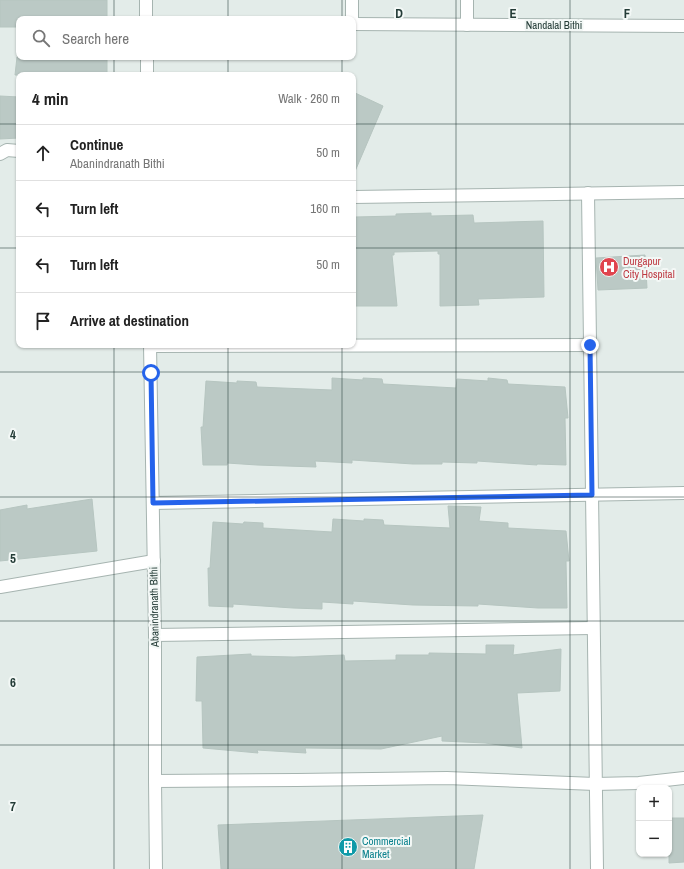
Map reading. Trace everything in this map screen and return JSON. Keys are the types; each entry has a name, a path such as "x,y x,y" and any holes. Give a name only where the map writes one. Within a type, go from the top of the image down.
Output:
{"street":[{"path":"146,0 146,16"},
{"path":"352,0 352,16"},
{"path":"467,0 467,25"},
{"name":"Nandalal Bithi","path":"356,24 684,26"},
{"path":"147,60 147,72"},
{"path":"0,154 7,150 16,151"},
{"path":"356,197 684,192"},
{"path":"588,193 597,869"},
{"path":"356,346 590,345"},
{"name":"Abanindranath Bithi","path":"150,348 155,635 156,869"},
{"path":"153,503 684,493"},
{"path":"0,587 154,561"},
{"path":"155,635 593,628"},
{"path":"155,781 447,778 595,784 639,783 684,778"}],"building":[{"path":"0,0 107,0 107,16 16,16 16,27 0,27"},
{"path":"17,60 107,60 107,72 16,72 15,75"},
{"path":"356,93 383,106 356,169"},
{"path":"0,96 16,97 16,138 0,139"},
{"path":"431,213 431,216 473,215 474,223 543,221 544,297 478,299 479,305 440,306 440,254 438,254 438,251 394,252 394,255 392,255 397,306 356,306 356,217 396,216 396,214"},
{"path":"645,255 647,288 598,290 596,258"},
{"path":"332,378 363,380 363,378 382,379 383,384 456,388 457,379 488,381 488,378 507,380 508,384 565,387 568,418 565,418 566,465 537,465 477,461 477,463 442,462 442,464 413,464 352,460 352,463 315,461 316,467 227,463 227,465 203,465 201,427 203,427 206,381 237,383 237,381 256,382 257,387 332,390"},
{"path":"92,499 97,551 0,561 0,510 27,505 27,509"},
{"path":"448,506 481,507 479,521 508,523 508,528 566,531 569,561 566,561 567,608 538,608 478,604 478,606 413,605 353,601 353,604 322,602 322,609 233,604 233,607 209,606 208,568 210,568 213,522 243,524 244,522 263,523 263,528 332,532 333,519 364,521 364,519 383,520 384,525 450,528"},
{"path":"486,645 514,645 513,655 561,649 560,691 517,693 522,748 485,743 442,741 442,736 381,749 305,748 306,753 257,750 258,753 203,748 202,701 196,701 197,657 251,654 251,656 294,657 344,655 345,661 396,660 396,655 429,655 429,653 486,654"},
{"name":"Commercial Market","path":"483,815 474,869 221,869 218,825"},
{"path":"672,818 684,818 684,862 669,863 669,857 672,857"}],"place":[{"name":"Durgapur City Hospital","path":"609,267"},
{"name":"Commercial Market","path":"348,847"}],"route":[{"path":"151,373 153,503 592,495 590,345"}]}
